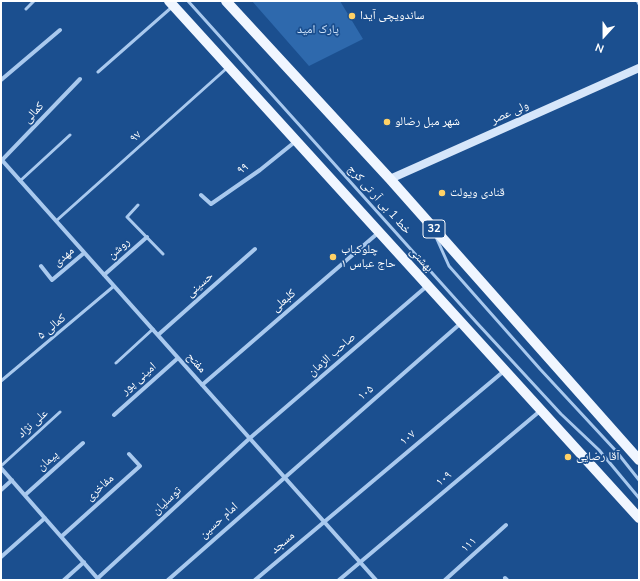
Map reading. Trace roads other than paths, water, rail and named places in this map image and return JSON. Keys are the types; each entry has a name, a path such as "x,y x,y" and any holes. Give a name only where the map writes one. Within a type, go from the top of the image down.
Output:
{"main road":[{"name":"32","path":"226,1 390,179 639,460"},
{"name":"بهشتی","path":"171,3 540,411 639,518"}],"street":[{"path":"1,80 60,30"},
{"name":"ولی عصر","path":"390,179 639,68"},
{"name":"کمالی","path":"1,160 80,79"},
{"name":"۹۹","path":"201,195 211,204 260,170 296,141"},
{"name":"مفتح","path":"1,160 376,580"},
{"name":"کلبعلی","path":"202,385 379,232"},
{"name":"روشن","path":"104,275 147,237"},
{"name":"حسینی","path":"158,335 255,249"},
{"name":"مهدی","path":"41,266 52,280 84,253"},
{"name":"صاحب الزمان","path":"250,438 427,286"},
{"name":"۱۰۵","path":"284,477 461,324"},
{"name":"امینی پور","path":"114,414 178,358"},
{"name":"۱۰۷","path":"324,521 504,371"},
{"name":"۱۰۹","path":"339,580 540,411"},
{"name":"توسلیان","path":"99,579 250,438"},
{"name":"پیمان","path":"25,494 83,443"},
{"name":"مفاخری","path":"62,536 140,466 129,454"},
{"path":"1,467 99,579"},
{"name":"امام حسین","path":"168,580 284,477"},
{"path":"1,490 12,480"},
{"path":"1,557 45,518"},
{"name":"مسجد","path":"255,580 324,521"},
{"name":"۱۱۱","path":"445,580 506,525"},
{"path":"64,580 84,562"}],"lane":[{"path":"26,9 34,1"},
{"name":"خط 1 بی آر تی کرج","path":"188,1 482,329 561,414 599,450 639,498"},
{"path":"98,72 171,3"},
{"name":"۹۷","path":"56,221 229,67"},
{"path":"20,181 70,135"},
{"path":"138,205 126,217 163,254"},
{"name":"خط 1 بی آر تی کرج","path":"431,225 449,266 540,369 616,451 639,480"},
{"name":"۵ کمالی","path":"1,381 114,286"},
{"path":"116,363 153,329"},
{"name":"علی نژاد","path":"1,467 60,412"}],"place":[{"name":"ساندویچی آیدا","path":"352,16"},
{"name":"شهر مبل رضالو","path":"387,122"},
{"name":"قنادی ویولت","path":"442,193"},
{"name":"چلوکباب حاج عباس ۱","path":"333,257"},
{"name":"آقا رضایی","path":"568,457"}],"park label":[{"name":"پارک امید","path":"318,30"}]}
